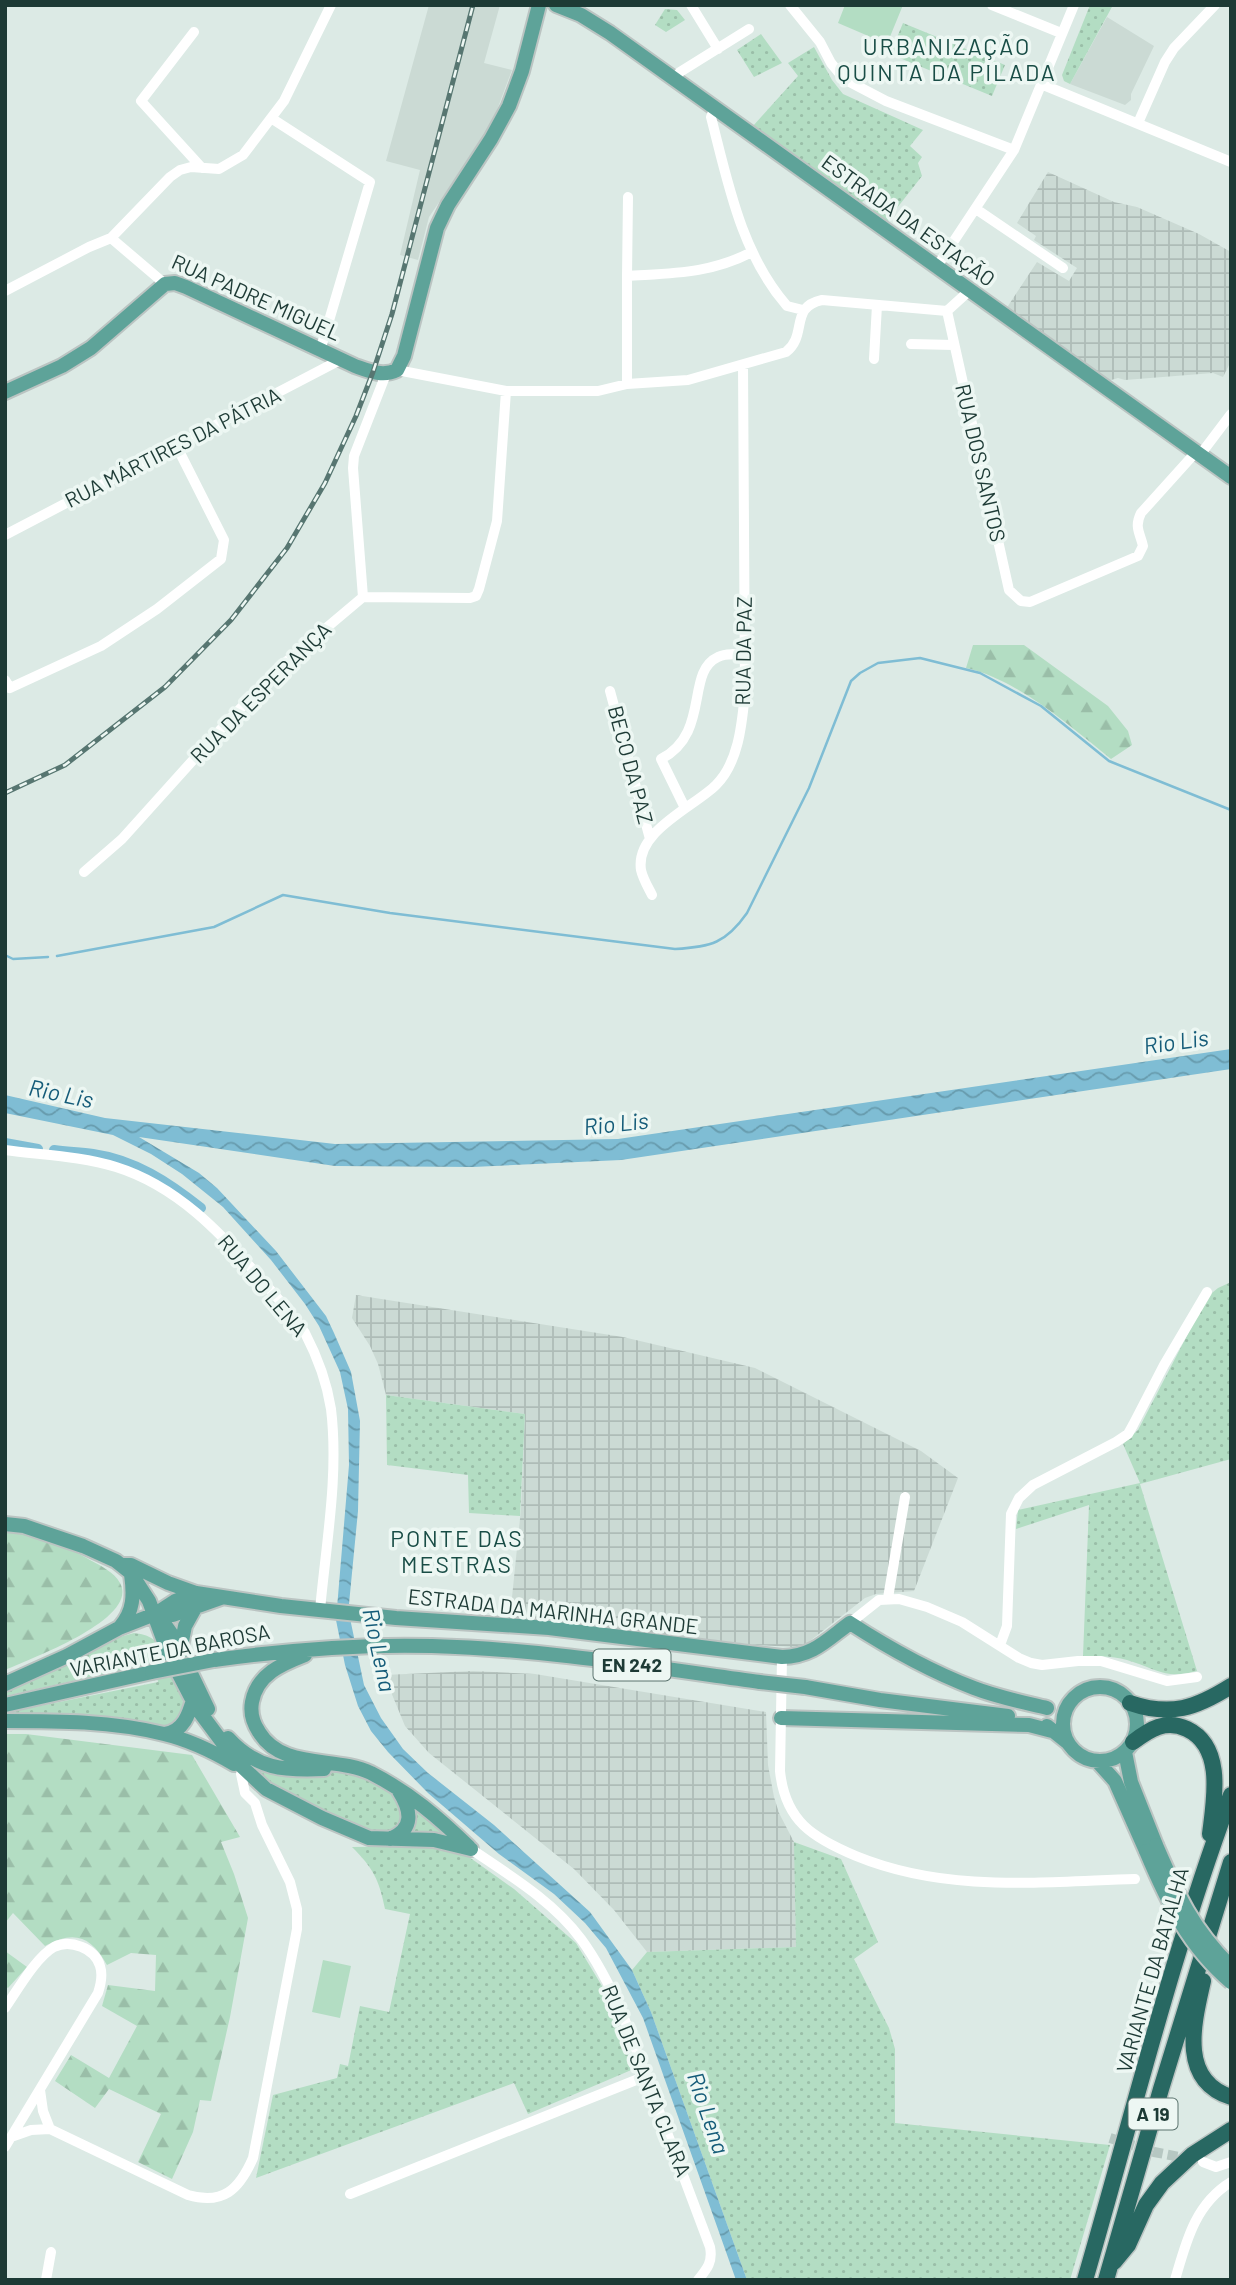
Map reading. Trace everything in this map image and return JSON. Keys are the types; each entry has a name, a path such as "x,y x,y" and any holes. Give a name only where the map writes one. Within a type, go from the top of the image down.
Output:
{"highway":[{"path":"1130,1703 1156,1710 1178,1710 1199,1704 1231,1686"},
{"path":"1129,1747 1148,1730 1168,1724 1194,1732 1207,1748 1214,1776 1208,1857"},
{"name":"VARIANTE DA BATALHA","path":"1085,2280 1173,1972 1208,1857 1231,1795"},
{"name":"VARIANTE DA BATALHA","path":"1107,2275 1231,1862"},
{"path":"1200,1958 1204,1977 1194,2027 1198,2068 1205,2080 1223,2095 1231,2097"},
{"path":"1107,2275 1128,2245 1142,2213 1162,2183 1192,2155 1231,2130"}],"main road":[{"path":"391,372 404,356 437,228 448,205 509,106 522,71 539,5"},
{"name":"ESTRADA DA ESTAÇÃO","path":"556,5 581,15 610,33 1231,477"},
{"name":"RUA PADRE MIGUEL","path":"165,284 175,283 186,287 365,370 391,372"},
{"path":"5,392 62,366 91,348 165,284"},
{"name":"EN 242","path":"5,1524 16,1524 45,1532 83,1546 126,1569"},
{"name":"ESTRADA DA MARINHA GRANDE","path":"126,1569 131,1565 196,1600 223,1597 361,1615 549,1628 782,1657 810,1653 849,1623"},
{"path":"126,1569 145,1592 169,1655 193,1701 215,1734 244,1769 266,1789 357,1834 375,1839 435,1840 471,1849"},
{"path":"119,1628 132,1607 133,1597 126,1569"},
{"path":"5,1684 67,1656 119,1628 155,1614 175,1601 196,1600 185,1626 180,1652"},
{"path":"155,1614 165,1623 204,1703 228,1738 252,1759 269,1766"},
{"path":"849,1623 960,1683 1047,1707"},
{"name":"VARIANTE DA BAROSA","path":"5,1705 214,1660 311,1649 388,1646 469,1648 550,1655 1030,1718 1043,1723 1067,1742"},
{"path":"311,1649 306,1655 276,1667 262,1680 252,1700 251,1712 265,1741 286,1755 360,1769 397,1787 411,1795 471,1849"},
{"path":"165,1734 180,1728 188,1716 193,1701 194,1682"},
{"name":"EN 242","path":"1074,1698 1084,1690 1110,1688 1130,1703"},
{"name":"VARIANTE DA BAROSA","path":"845,1692 880,1692 1027,1709 1047,1707 1074,1698"},
{"path":"1067,1742 1062,1724 1074,1698"},
{"path":"1130,1703 1137,1722 1129,1747 1131,1782 1165,1897 1183,1927 1213,1966 1231,1982"},
{"path":"780,1718 1029,1725 1052,1731"},
{"path":"5,1721 100,1725 165,1734 203,1747 244,1769 269,1766 360,1769"},
{"name":"EN 242","path":"1067,1742 1075,1752 1097,1761"},
{"path":"1097,1761 1116,1758 1129,1747"},
{"path":"1097,1761 1115,1781 1190,1919 1231,1967"},
{"path":"388,1840 402,1833 409,1821 407,1805 397,1787"}],"street":[{"path":"5,291 111,238 180,170 191,167 219,169 243,155 284,101 331,5"},
{"path":"691,5 718,49"},
{"path":"790,5 820,42 831,63 844,79 886,101 1014,150"},
{"path":"992,5 1061,33"},
{"path":"936,268 1014,150 1074,5"},
{"path":"1138,123 1150,92 1170,55 1215,5"},
{"path":"675,79 680,72 749,29"},
{"path":"194,32 141,101 202,168"},
{"path":"1041,83 1231,162"},
{"path":"715,107 711,117 734,206 752,252 786,306 803,310"},
{"path":"271,118 370,182 320,351"},
{"path":"627,384 628,197"},
{"path":"976,209 1063,268"},
{"name":"RUA PADRE MIGUEL","path":"111,238 165,284"},
{"path":"627,276 692,272 717,267 752,252"},
{"path":"506,391 497,521 475,596 363,597 354,456 391,372 506,391 598,391 627,384 688,380 790,349 798,336 803,310 814,302 822,300 947,311 969,291"},
{"path":"874,359 877,305"},
{"name":"RUA DOS SANTOS","path":"947,311 1009,590 1021,601 1030,602 1138,556 1143,546 1137,523 1141,513 1198,453"},
{"path":"911,344 954,345"},
{"name":"RUA MÁRTIRES DA PÁTRIA","path":"5,535 340,360"},
{"name":"RUA DA PAZ","path":"650,839 717,784 733,757 743,717 746,693 743,365"},
{"path":"1198,453 1231,414"},
{"path":"5,680 10,688 101,646 157,609 220,559 224,540 177,447"},
{"name":"RUA DA ESPERANÇA","path":"84,872 122,839 230,719 287,661 363,597"},
{"path":"685,808 661,759 671,754 688,735 700,681 708,664 716,657 727,654 745,655"},
{"name":"BECO DA PAZ","path":"610,691 650,839"},
{"path":"650,839 642,855 640,867 652,895"},
{"name":"RUA DO LENA","path":"5,1150 97,1162 141,1177 164,1189 191,1208 220,1234 303,1331 314,1352 327,1391 333,1434 334,1470 323,1611"},
{"path":"1000,1645 1007,1626 1010,1523 1015,1505 1033,1485 1128,1434 1207,1292"},
{"path":"888,1598 905,1497"},
{"path":"849,1623 873,1604 888,1598 909,1601 946,1615 1019,1658 1042,1665 1101,1661 1167,1681 1197,1677"},
{"path":"782,1657 781,1788 791,1811 815,1837 848,1853 901,1872 947,1880 993,1883 1135,1879"},
{"path":"8,2142 31,2130 50,2130 199,2198 222,2196 233,2190 241,2180 253,2158 297,1929 297,1909 290,1882 262,1825 255,1803 245,1793 241,1774 244,1769"},
{"path":"255,1803 266,1789"},
{"name":"RUA DE SANTA CLARA","path":"471,1849 546,1904 580,1937 610,1986 710,2247 710,2264 698,2280"},
{"path":"5,2008 39,1960 54,1947 72,1944 96,1958 102,1975 98,1993 8,2142"},
{"path":"350,2194 646,2076"},
{"path":"40,2090 43,2111 50,2130"},
{"path":"1203,2162 1216,2167 1231,2162"},
{"path":"1175,2280 1197,2216 1209,2198 1231,2182"},
{"path":"46,2280 51,2252"}],"shaded area":[{"path":"429,5 500,5 484,63 512,70 491,126 429,217 418,260 400,255 420,170 386,161"},
{"path":"1107,17 1154,46 1131,94 1131,100 1125,105 1070,84"},
{"path":"1048,172 1114,202 1137,207 1199,234 1231,252 1231,361 1223,377 1213,373 1125,380 1118,378 1108,381 1006,309 1037,262 1069,281 1077,268 1034,240 1036,236 1017,223"},
{"path":"356,1295 623,1337 755,1368 921,1451 958,1478 914,1591 876,1594 865,1598 806,1644 793,1647 510,1617 521,1509 525,1414 386,1395 378,1364 352,1318"},
{"path":"473,1671 535,1674 766,1712 768,1765 774,1797 795,1844 796,1947 647,1952 614,1910 574,1869 429,1753 405,1726 384,1675"}],"green space":[{"path":"845,5 903,5 887,44 838,23"},
{"path":"1090,5 1113,5 1070,84 1064,81 1062,75"},
{"path":"665,9 677,10 685,20 666,32 655,25"},
{"path":"903,23 1005,65 992,96 890,54"},
{"path":"761,34 782,63 754,77 737,50"},
{"path":"814,47 843,94 923,130 910,146 922,157 918,163 922,176 897,208 888,202 882,212 890,218 887,222 872,211 879,202 870,195 861,203 753,126 798,76 788,63"},
{"path":"973,645 1024,645 1108,706 1128,731 1132,745 1111,759 1024,693 1005,682 966,668"},
{"path":"1231,1282 1231,1459 1140,1484 1197,1671 1171,1674 1121,1659 1083,1656 1089,1505 1016,1529 1018,1510 1140,1483 1123,1444 1138,1430 1207,1297"},
{"path":"386,1395 525,1414 520,1516 469,1513 468,1475 387,1465"},
{"path":"5,1530 27,1533 71,1549 111,1572 120,1583 122,1597 114,1610 79,1636 5,1670"},
{"path":"134,1633 152,1638 166,1656 183,1701 183,1709 175,1722 165,1727 5,1715 158,1682 154,1663 5,1696 5,1687 113,1639"},
{"path":"5,1734 26,1734 192,1755 240,1837 221,1842 248,1918 230,2017 211,2101 200,2100 193,2132 172,2179 138,2162 161,2114 109,2089 95,2108 55,2081 71,2055 109,2078 137,2026 102,2006 108,1985 155,1991 156,1955 131,1953 107,1965 95,1948 81,1939 65,1938 45,1946 13,1913 5,1923"},
{"path":"324,1771 363,1777 383,1784 396,1797 404,1818 393,1832 373,1832 354,1827 269,1784 255,1772"},
{"path":"411,1799 452,1836 412,1833 415,1814"},
{"path":"794,1842 841,1859 878,1942 854,1959 889,2028 895,2049 895,2123 1110,2145 1070,2280 747,2280 651,2012 632,1970 647,1952 796,1947"},
{"path":"435,1846 462,1852 514,1889 576,1943 602,1986 636,2068 528,2114 514,2083 256,2178 273,2095 337,2078 340,2064 348,2066 360,2006 389,2012 410,1914 385,1909 374,1875 352,1847"},
{"path":"5,1951 27,1967 8,1988 5,1986"},
{"path":"323,1960 351,1966 340,2018 312,2012"}],"water":[{"name":"Rio Lis","path":"1231,1049 1231,1069 621,1160 473,1167 335,1166 139,1137 199,1173 217,1188 276,1251 326,1316 351,1372 360,1421 358,1511 349,1604 364,1685 381,1718 403,1749 428,1773 494,1825 590,1912 632,1970 651,2012 747,2280 736,2280 643,2018 606,1948 585,1923 554,1894 499,1854 428,1793 371,1731 358,1706 345,1665 336,1620 349,1465 348,1409 340,1372 319,1326 271,1260 223,1207 182,1174 151,1154 113,1135 5,1113 5,1095 105,1118 335,1144 618,1139"}],"waterway":[{"path":"57,956 214,927 283,895 390,913 675,949 717,942 732,931 747,913 809,788 851,681 878,663 920,658 980,673 1041,706 1109,761 1231,810"},
{"path":"5,955 13,959 48,957"},
{"path":"5,1143 38,1149"},
{"path":"54,1150 93,1154 123,1161 163,1181 201,1208"}],"tunnel":[{"path":"1110,2138 1154,2152 1190,2159"}],"railway":[{"path":"5,793 65,765 165,687 231,620 287,548 325,483 373,372 392,314 473,5"}],"district":[{"name":"URBANIZAÇÃO QUINTA DA PILADA","path":"947,60"},
{"name":"PONTE DAS MESTRAS","path":"457,1552"}],"water label":[{"name":"Rio Lena","path":"379,1650"},
{"name":"Rio Lena","path":"708,2113"}]}
